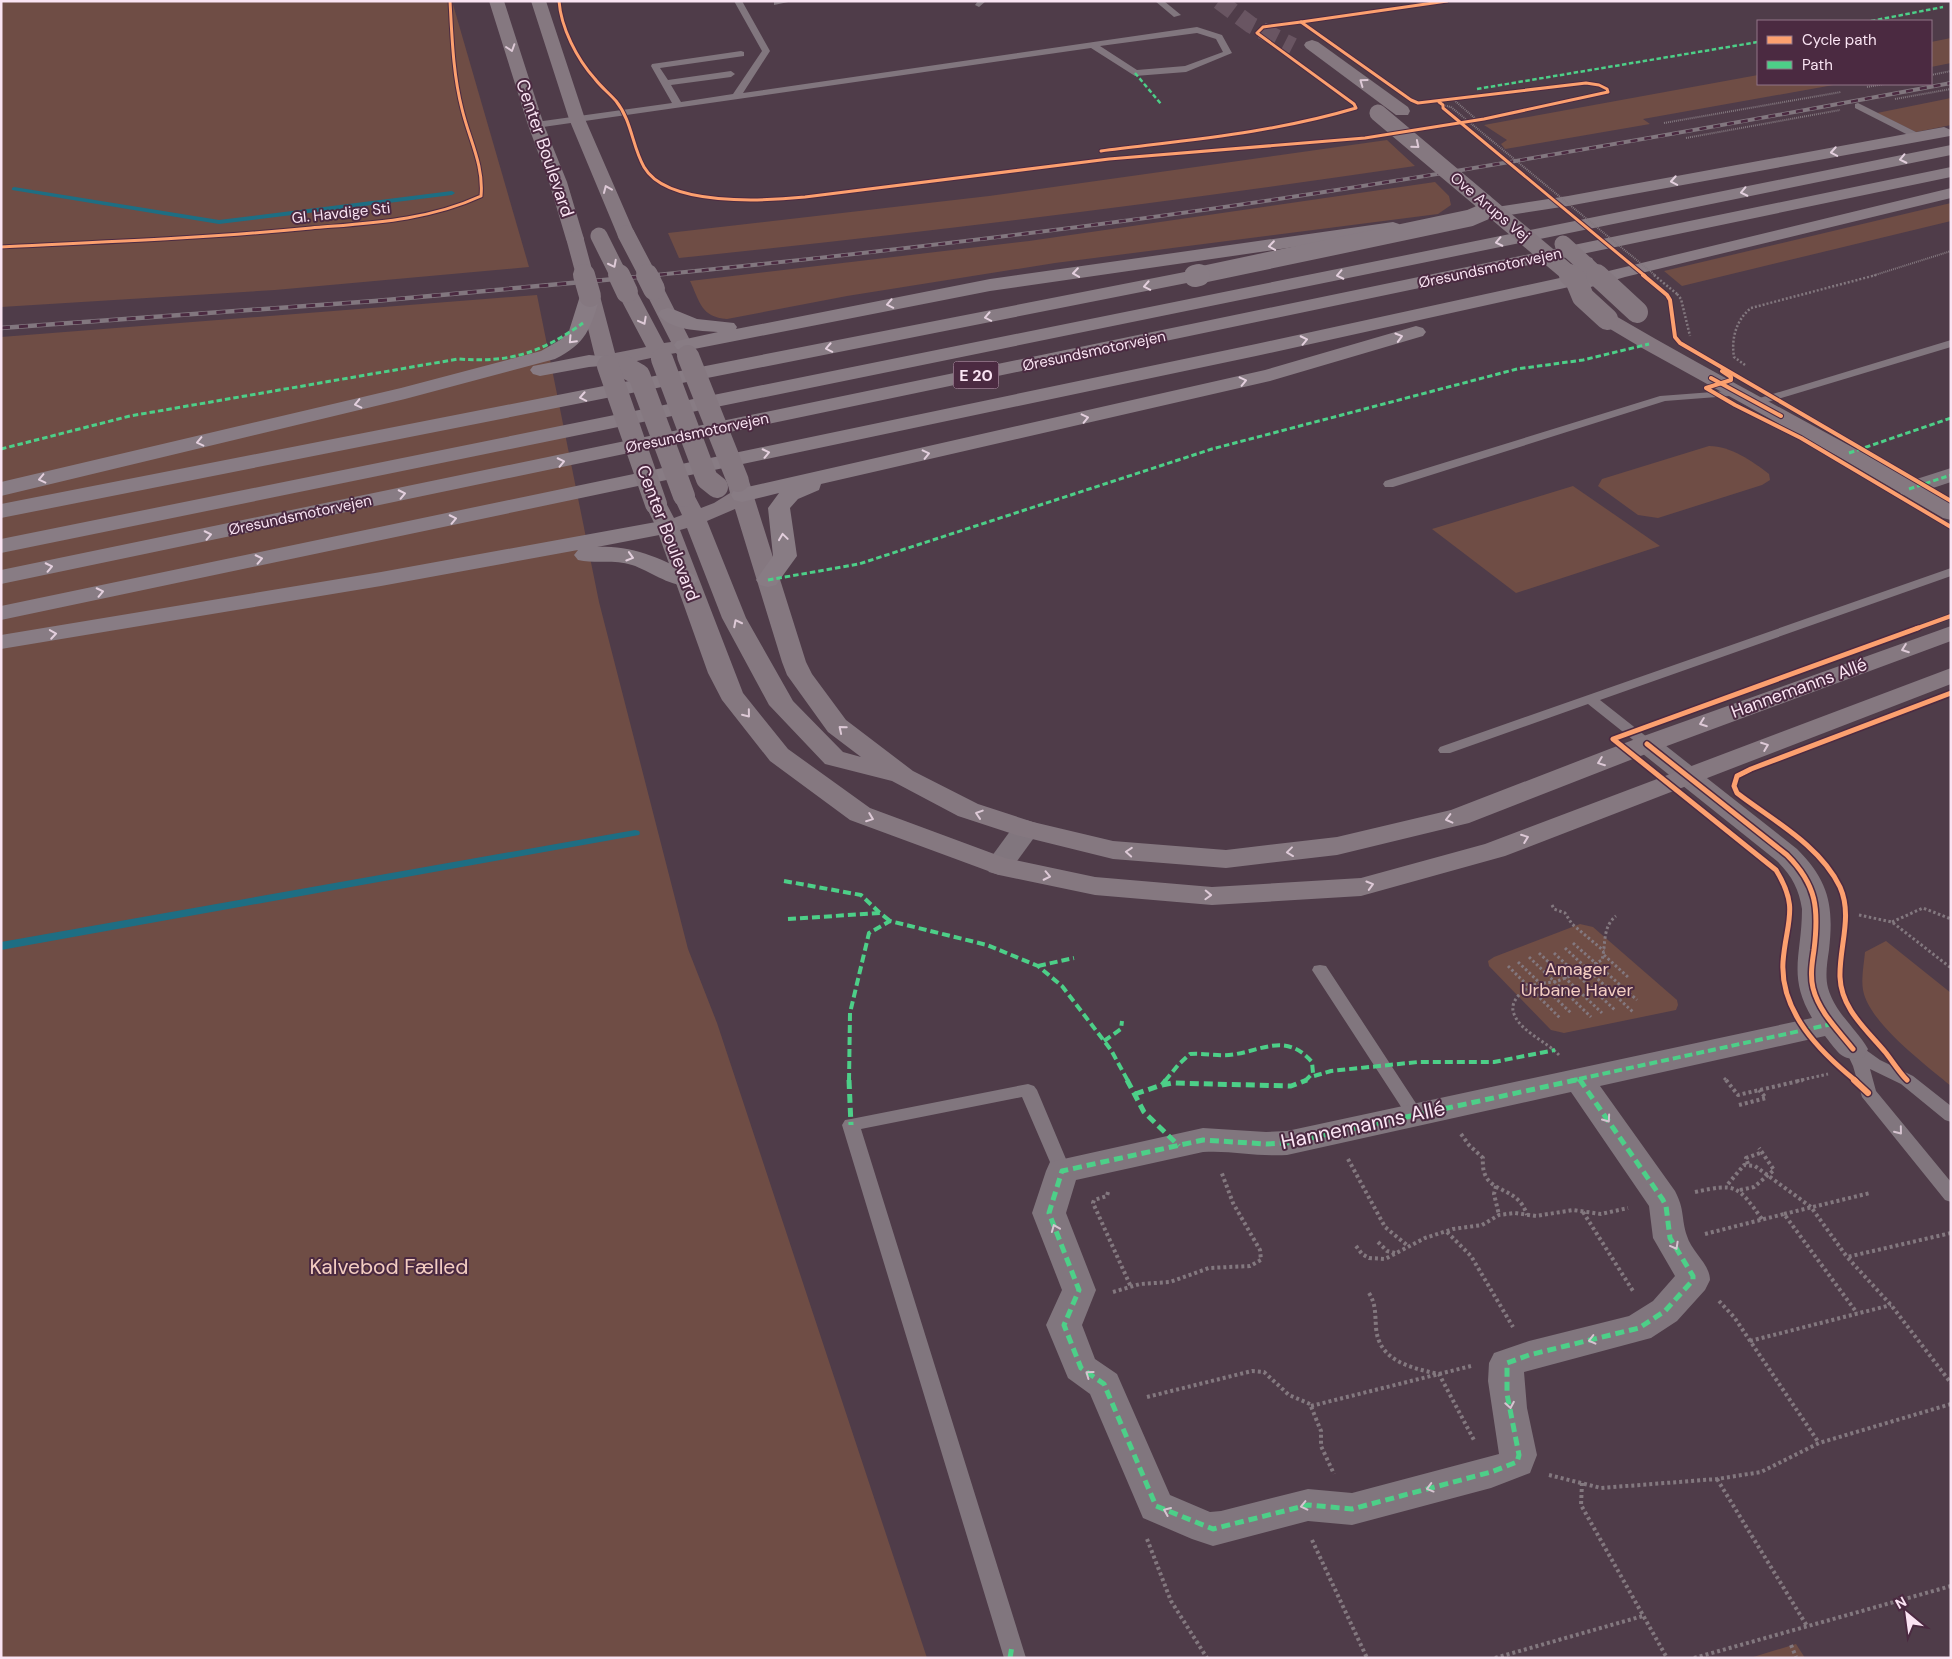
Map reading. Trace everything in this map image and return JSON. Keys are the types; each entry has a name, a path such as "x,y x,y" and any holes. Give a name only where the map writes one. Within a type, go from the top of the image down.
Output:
{"highway":[{"path":"686,350 774,326 990,285 1302,242 1568,201 1951,131"},
{"name":"Øresundsmotorvejen","path":"1,546 1951,150"},
{"name":"Øresundsmotorvejen","path":"1,577 1951,172"},
{"path":"768,580 786,556 779,508 790,494 815,484 891,462 1270,375 1619,273 1951,193"},
{"path":"1,511 1195,276 1470,218 1484,212 1484,202"},
{"path":"1,613 1256,350 1576,280 1584,272 1585,262"},
{"path":"1,489 405,393 548,355 566,347 579,333 590,296"},
{"path":"668,314 693,325 714,328 774,326"},
{"path":"405,393 589,361 611,363"},
{"path":"732,488 891,462"},
{"path":"1,642 132,622 667,527"},
{"path":"132,622 283,610 393,592 594,553 619,554 652,563 686,580"}],"street":[{"name":"Center Boulevard","path":"496,1 536,125 558,182 590,296 656,504 667,527 721,674 731,694 779,755 860,814 999,866"},
{"path":"538,1 577,119 626,234 686,350 732,488 768,580 800,675 837,726 904,777 968,810 1026,829 999,866 1095,886 1212,896 1361,887 1495,850 1951,675"},
{"path":"1312,45 1402,111 1440,143"},
{"name":"Ove Arups Vej","path":"1293,46 1378,113 1576,280 1578,291 1585,301 1607,319 1951,512"},
{"path":"558,182 599,236 660,354 707,479 732,488"},
{"name":"Ove Arups Vej","path":"1501,193 1585,262 1638,312 1644,326 1662,344 1711,378"},
{"path":"611,363 686,350"},
{"path":"611,363 639,375 684,496 734,618 782,705 834,758 904,777"},
{"path":"1909,488 1951,475"},
{"path":"667,527 695,519 722,508 732,488"},
{"name":"Hannemanns Allé","path":"1026,829 1113,850 1226,859 1337,846 1460,817 1647,744 1951,633"},
{"path":"1647,744 1788,855 1806,875 1812,886 1817,906 1811,972 1814,988 1820,1006 1853,1049"},
{"name":"Hannemanns Allé","path":"1078,1168 1218,1138 1276,1145 1832,1024"},
{"path":"1078,1168 1049,1213 1079,1288 1064,1325 1081,1368 1104,1384 1156,1506 1213,1529 1312,1504 1352,1509 1504,1467 1519,1455 1505,1368 1507,1363 1529,1355 1639,1328 1665,1311 1691,1284 1694,1276 1673,1243 1663,1200 1578,1080"}],"lane":[{"path":"736,97 766,51 738,1"},
{"path":"777,3 790,1"},
{"path":"1159,1 1177,15"},
{"path":"536,125 736,97 1092,45 1197,30 1219,37 1228,53 1186,69 1135,73 1092,45"},
{"path":"678,105 655,66 741,54"},
{"path":"665,83 731,74"},
{"path":"1858,106 1919,137"},
{"path":"1389,484 1664,398 1748,398 1951,343"},
{"path":"1445,750 1951,572"},
{"path":"1590,699 1647,744"},
{"path":"1320,970 1430,1112"},
{"path":"1853,1049 1869,1061 1908,1080 1951,1116"},
{"path":"1853,1049 1861,1066 1868,1093 1951,1195"},
{"path":"1015,1658 851,1126 1028,1090 1078,1168"}],"path":[{"path":"1932,75 1951,71"},
{"path":"1864,87 1877,85"},
{"path":"1686,138 1951,89"},
{"path":"1664,123 1845,91"},
{"path":"1462,99 1439,102 1503,158"},
{"path":"1454,100 1477,120"},
{"path":"1443,107 1451,108 1677,294"},
{"path":"1458,123 1485,118"},
{"path":"1749,368 1734,357 1732,351 1737,325 1744,312 1751,308 1870,276 1951,251"},
{"path":"1552,904 1554,909 1565,913 1572,924 1629,978"},
{"path":"1892,922 1923,908 1951,919"},
{"path":"1859,915 1892,922 1951,968"},
{"path":"1578,1080 1555,1050 1530,1032 1514,1012 1513,1004 1516,997 1530,987 1540,983 1555,982 1602,960 1609,922 1616,916"},
{"path":"1573,943 1637,1000"},
{"path":"1565,948 1634,1012"},
{"path":"1539,953 1602,1013"},
{"path":"1554,953 1616,1011"},
{"path":"1530,957 1592,1017"},
{"path":"1518,962 1571,1013"},
{"path":"1508,966 1560,1018"},
{"path":"1721,1074 1738,1095 1828,1074"},
{"path":"1739,1105 1766,1098 1759,1090"},
{"path":"1430,1112 1480,1154 1483,1158 1483,1174 1496,1186 1524,1203 1527,1215"},
{"path":"1333,1133 1385,1227 1408,1246"},
{"path":"1076,1297 1088,1298 1140,1284 1170,1282 1208,1268 1250,1266 1260,1260 1260,1250 1233,1203 1222,1172 1202,1140"},
{"path":"1356,1246 1362,1254 1377,1260 1385,1259 1408,1246 1447,1232 1482,1225 1499,1215 1515,1213 1544,1215 1573,1210 1601,1214 1727,1185 1739,1190 1751,1189 1768,1176 1774,1168 1759,1148"},
{"path":"1748,1164 1746,1158 1763,1152"},
{"path":"1727,1185 1742,1167 1748,1164 1755,1166 1811,1207 1847,1257 1891,1305 1951,1383"},
{"path":"1078,1168 1109,1193 1107,1196 1094,1200 1094,1204 1131,1287"},
{"path":"1496,1186 1493,1196 1500,1210 1499,1215"},
{"path":"1739,1190 1762,1219"},
{"path":"1673,1243 1870,1193"},
{"path":"1583,1211 1652,1321"},
{"path":"1784,1214 1857,1313"},
{"path":"1447,1232 1463,1246 1476,1264 1529,1355"},
{"path":"1847,1257 1951,1233"},
{"path":"1378,1242 1387,1251 1399,1252"},
{"path":"1691,1284 1712,1296 1727,1308 1819,1443"},
{"path":"1369,1293 1376,1306 1378,1339 1388,1356 1406,1366 1439,1374 1504,1467 1545,1474 1602,1488 1717,1479 1761,1472 1819,1443 1951,1404"},
{"path":"1750,1341 1891,1305"},
{"path":"1113,1406 1258,1371 1269,1375 1289,1395 1306,1401 1311,1406 1321,1431 1321,1446 1352,1509"},
{"path":"1311,1406 1439,1374"},
{"path":"1717,1479 1807,1626"},
{"path":"1582,1483 1582,1506 1667,1658"},
{"path":"1156,1506 1151,1513 1146,1527 1148,1543 1172,1601 1207,1658"},
{"path":"1296,1508 1367,1658"},
{"path":"1694,1658 1951,1586"},
{"path":"1494,1658 1643,1616"},
{"path":"1791,1645 1796,1657"}],"green space":[{"path":"1,1 452,1 529,267 275,290 1,307"},
{"path":"1951,38 1951,63 1932,67 1932,42"},
{"path":"1757,75 1757,85 1833,85 1643,119 1650,124 1505,149 1501,144 1507,140 1484,125"},
{"path":"1951,98 1951,125 1916,132 1877,113"},
{"path":"1387,140 1415,166 1047,216 679,258 668,233 989,196"},
{"path":"1435,182 1449,196 1451,205 1438,214 1055,263 847,296 727,319 718,318 702,307 690,281 1029,241"},
{"path":"1951,203 1951,221 1682,286 1664,271"},
{"name":"Kalvebod Fælled","path":"537,295 599,602 688,949 717,1023 927,1658 1,1658 1,337"},
{"path":"1709,446 1733,451 1741,455 1769,474 1770,480 1762,485 1658,518 1638,515 1598,486 1602,479"},
{"path":"1573,486 1660,546 1516,593 1432,529"},
{"name":"Amager Urbane Haver","path":"1580,924 1593,927 1677,1000 1676,1010 1564,1033 1551,1030 1489,966 1488,961 1494,957"},
{"path":"1886,941 1951,993 1951,1086 1900,1042 1876,1016 1867,1003 1862,985 1865,952"},
{"path":"1796,1644 1805,1658 1750,1658"}],"waterway":[{"path":"14,189 219,222 452,193"},
{"path":"1,946 635,833"}],"tunnel":[{"path":"1219,1 1251,25 1293,46"}],"railway":[{"path":"646,276 979,240 1228,206 1551,155 1951,83"},
{"path":"1,328 375,301 659,275"}],"marked path":[{"path":"1876,20 1943,7"},
{"path":"1477,89 1757,42"},
{"path":"1135,73 1161,104"},
{"path":"1,449 130,416 458,359 494,360 525,355 553,343 583,323"},
{"path":"768,580 859,564 1212,449 1517,369 1583,360 1649,344"},
{"path":"1849,453 1951,418"},
{"path":"1909,489 1951,475"},
{"path":"784,881 861,895 880,913"},
{"path":"788,919 880,913 890,921"},
{"path":"851,1125 848,1068 850,1013 869,933 890,921 987,945 1038,966 1062,986 1111,1050 1144,1112 1179,1146"},
{"path":"1038,966 1074,958"},
{"path":"1104,1041 1121,1029 1122,1021"},
{"path":"1579,1079 1663,1200 1666,1206 1670,1238 1693,1276 1693,1280 1665,1311 1639,1328 1529,1355 1507,1363 1506,1381 1509,1408 1519,1455 1517,1462 1491,1472 1352,1509 1308,1505 1213,1529 1156,1506 1104,1384 1081,1368 1064,1325 1079,1290 1049,1213 1062,1171 1203,1140 1214,1139 1266,1144 1287,1143 1832,1024"},
{"path":"1135,1094 1172,1083 1291,1086 1302,1083 1310,1078 1314,1068 1312,1062 1300,1051 1282,1045 1266,1045 1229,1055 1190,1054 1162,1085"},
{"path":"1314,1076 1331,1071 1418,1062 1494,1062 1555,1050"},
{"path":"1010,1658 1012,1646"}],"cycle path":[{"name":"Gl. Havdige Sti","path":"1,247 204,237 386,222 445,211 481,196 482,185 479,163 462,109 457,82 450,1"},
{"path":"559,1 562,19 578,54 595,80 622,110 630,125 640,159 649,174 666,186 685,192 733,200 805,197 1141,156 1333,142 1484,119 1608,92 1607,89 1599,85 1586,83 1418,103 1411,100 1301,22 1447,1"},
{"path":"1101,151 1270,129 1326,117 1356,108 1354,104 1257,33 1263,27 1301,22"},
{"path":"1439,102 1443,105 1443,108 1667,295 1670,300 1675,337 1680,343 1951,501"},
{"path":"1722,371 1731,377 1731,380 1706,388 1735,405 1801,438 1951,527"},
{"path":"1711,378 1781,416"},
{"path":"1868,1093 1827,1057 1809,1035 1793,1009 1784,983 1783,970 1791,909 1786,888 1776,870 1613,739 1951,616"},
{"path":"1907,1080 1856,1019 1841,988 1840,966 1845,909 1844,898 1832,873 1808,847 1737,793 1734,786 1737,776 1751,769 1951,693"},
{"path":"1647,744 1787,855 1806,877 1815,898 1817,922 1812,969 1813,988 1824,1013 1853,1049"}]}
